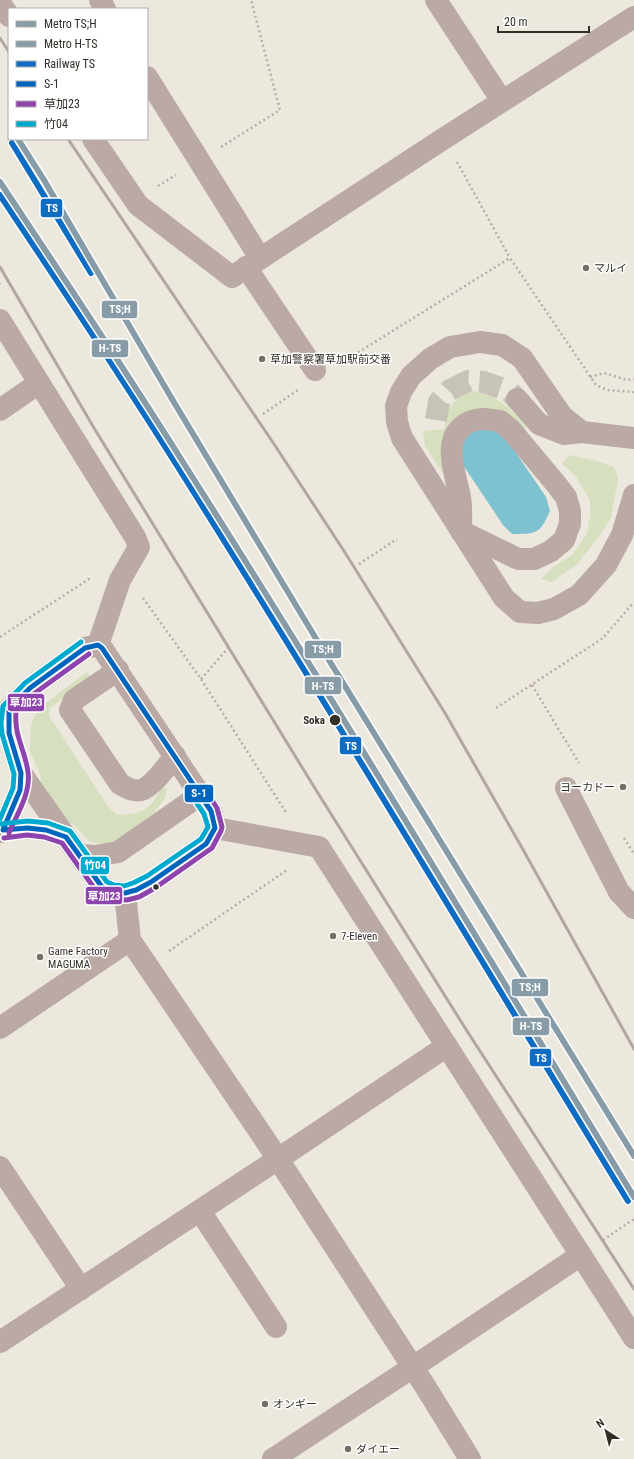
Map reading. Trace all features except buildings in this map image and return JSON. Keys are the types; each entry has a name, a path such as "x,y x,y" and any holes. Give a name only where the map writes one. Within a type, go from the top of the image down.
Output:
{"street":[{"path":"436,0 502,101"},
{"path":"0,3 8,15"},
{"path":"94,140 138,205 232,277 634,16"},
{"path":"148,79 199,161 253,263 309,378"},
{"path":"0,320 135,537 139,547 120,580 98,645"},
{"path":"582,432 562,416 522,358 502,345 480,342 450,347 430,359 411,376 401,392 396,406 397,422 402,438 504,598 520,612 538,613 554,609 579,595 606,565 622,535 634,495"},
{"path":"0,410 39,384"},
{"path":"517,399 539,424 564,434 582,432 634,438"},
{"path":"484,419 500,421 510,430 566,497 570,511 570,524 564,540 552,551 534,559 518,559 462,531 460,499 451,444 458,430 470,421 484,419"},
{"path":"98,645 102,648 118,670 211,811 215,828 206,844 151,882 136,890 125,893 112,892 102,887 21,773 9,733 4,706 85,648 98,645"},
{"path":"118,670 74,700 70,710 120,784 130,790 142,790 157,778 175,756"},
{"path":"1,831 20,790 21,773"},
{"path":"566,788 619,892 634,908"},
{"path":"1,831 27,828 46,830 72,846 96,856 118,852 200,795"},
{"path":"215,828 319,847 634,1338"},
{"path":"125,893 130,940 278,1159 470,1459"},
{"path":"0,1028 130,940"},
{"path":"0,1342 447,1046"},
{"path":"0,1167 80,1289"},
{"path":"200,1211 276,1327"},
{"path":"272,1459 413,1368 581,1255"}],"path":[{"path":"135,201 280,110 251,0"},
{"path":"443,139 510,258"},
{"path":"590,377 604,373 627,380 634,379"},
{"path":"263,414 309,378"},
{"path":"359,564 397,539"},
{"path":"0,637 92,577"},
{"path":"496,708 603,638 634,602"},
{"path":"201,679 228,648"},
{"path":"581,1255 634,1219"}],"green space":[{"path":"474,391 490,396 504,404 516,415 526,428 524,431 444,475 425,446 423,431 444,429 449,409 455,401"},
{"path":"569,455 597,461 614,467 618,478 611,518 598,538 577,564 552,582 541,579 553,567 572,555 587,534 590,517 590,500 575,475 562,464"},
{"path":"87,672 91,678 50,708 49,716 109,808 117,815 140,812 154,801 162,787 167,789 165,798 153,814 114,843 102,845 89,841 74,825 64,820 41,783 40,774 30,751 31,726 34,717 42,706"}],"water":[{"path":"489,427 503,434 546,497 550,511 540,528 532,533 512,534 503,525 461,462 464,437 477,428"}],"tunnel":[{"path":"436,420 439,402 450,390 468,381 484,382 509,391 517,399"}],"railway":[{"path":"0,38 8,50"},
{"path":"69,140 274,444 344,551 445,713 634,1049"},
{"path":"0,267 94,428 316,790 467,1031 634,1289"}],"metro line":[{"name":"TS;H","path":"19,140 44,180 172,399 324,652 634,1156"},
{"name":"H-TS","path":"0,182 136,389 239,551 634,1197"}],"rail line":[{"name":"TS","path":"12,143 91,273"},
{"name":"TS","path":"0,195 133,396 176,464 347,740 628,1201"}],"transit line":[{"name":"竹04","path":"0,819 13,788 14,774 2,734 1,723 3,706 25,683 81,642"},
{"name":"S-1","path":"98,645 102,648 211,811 215,828 206,844 151,882 136,890 125,893 112,892 102,887 66,837 46,830 27,828 3,830 20,790 21,773 9,733 9,709 30,688 85,648 98,645"},
{"name":"草加23","path":"9,833 23,803 28,780 27,764 18,736 16,712 35,693 89,654"},
{"name":"草加23","path":"4,838 27,835 44,837 62,843 97,892 110,899 127,900 139,897 155,888 212,848 222,827 217,808 206,791"},
{"name":"竹04","path":"0,824 28,821 48,823 70,831 107,882 114,885 124,886 147,876 201,839 208,827 204,814 194,799"}],"place":[{"name":"マルイ","path":"586,268"},
{"name":"草加警察署草加駅前交番","path":"262,359"},
{"name":"Soka","path":"335,720"},
{"name":"ヨーカドー","path":"623,787"},
{"name":"7-Eleven","path":"333,936"},
{"name":"Game Factory MAGUMA","path":"40,957"},
{"name":"オンギー","path":"265,1404"},
{"name":"ダイエー","path":"348,1449"}]}
